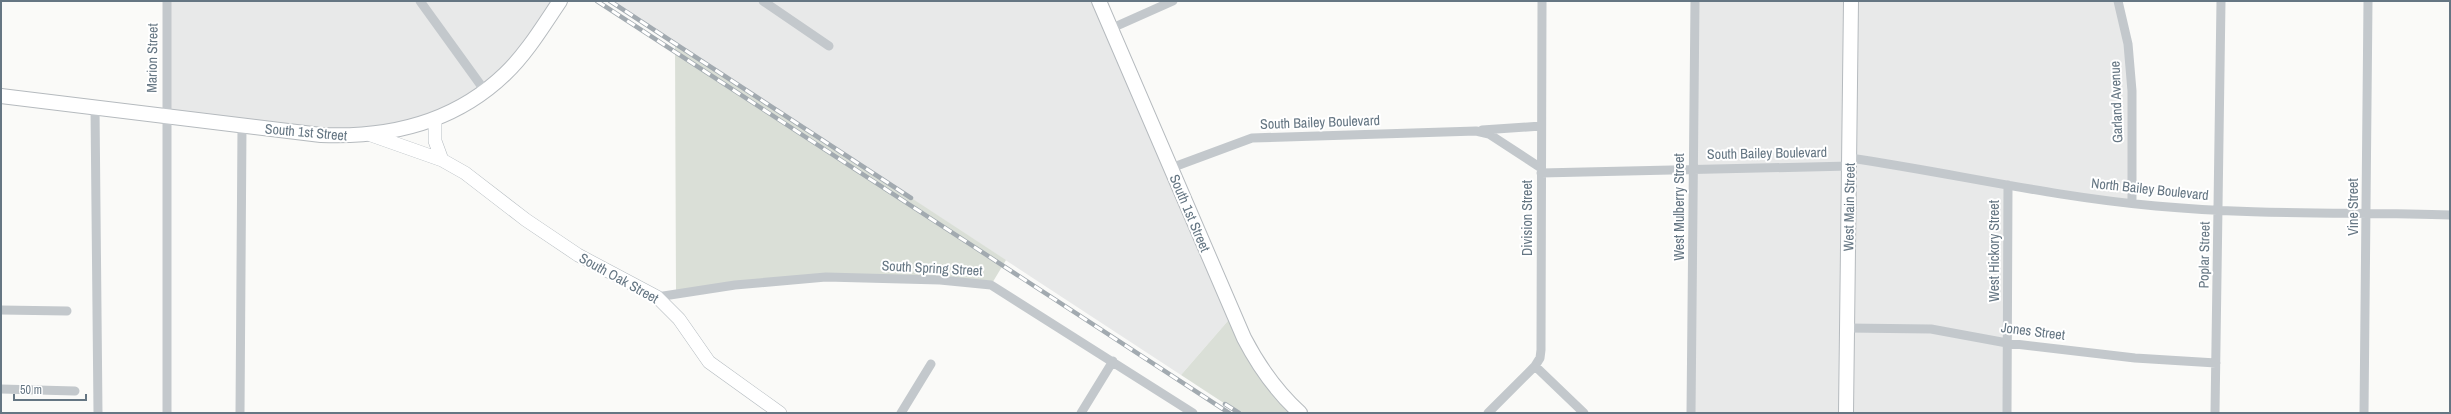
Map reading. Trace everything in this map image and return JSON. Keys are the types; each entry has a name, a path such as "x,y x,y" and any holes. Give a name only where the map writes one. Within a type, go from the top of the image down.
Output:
{"main road":[{"name":"South 1st Street","path":"1,96 321,135 371,135 406,129 435,119 485,91 516,62 560,1"},
{"name":"South 1st Street","path":"1099,1 1233,315 1254,358 1280,394 1300,413"},
{"name":"West Main Street","path":"1846,413 1851,1"}],"street":[{"name":"Marion Street","path":"167,1 167,413"},
{"path":"420,1 485,91"},
{"path":"762,1 829,46"},
{"path":"1110,29 1173,1"},
{"name":"Division Street","path":"1488,413 1535,366 1540,358 1540,126 1542,1"},
{"name":"West Mulberry Street","path":"1691,413 1695,1"},
{"name":"Garland Avenue","path":"2118,1 2128,44 2131,83 2132,203"},
{"name":"Poplar Street","path":"2215,413 2221,1"},
{"name":"Vine Street","path":"2364,413 2368,1"},
{"path":"95,107 98,413"},
{"path":"435,119 435,141 442,160"},
{"path":"240,413 242,126"},
{"name":"South Bailey Boulevard","path":"1171,168 1252,138 1476,131 1540,126"},
{"name":"South Bailey Boulevard","path":"1476,131 1489,134 1541,171 1694,169 1850,162"},
{"name":"South Oak Street","path":"371,135 442,160 465,173 526,220 578,255 657,297 678,319 708,362 780,413"},
{"name":"North Bailey Boulevard","path":"1850,162 2132,203 2218,210 2367,212 2450,215"},
{"name":"West Hickory Street","path":"2007,413 2008,185"},
{"name":"South Spring Street","path":"657,297 735,285 826,277 940,280 991,285 1193,413"},
{"path":"1,310 67,312"},
{"name":"Jones Street","path":"1847,328 1931,329 2007,343 2135,358 2216,363"},
{"path":"1081,413 1113,361"},
{"path":"901,413 931,364"},
{"path":"1535,366 1584,413"},
{"path":"1,389 75,391"}],"shaded area":[{"path":"167,1 560,1 485,91 387,133 167,116"},
{"path":"610,1 1099,1 1233,315 1181,375"},
{"path":"1695,1 2118,1 2128,44 2132,203 2008,185 2007,413 1691,413"},
{"path":"675,43 1006,260 991,285 826,277 676,293"},
{"path":"1233,315 1300,413 1239,413 1181,375"}],"railway":[{"path":"597,1 1229,413"},
{"path":"610,1 911,198"},
{"path":"1225,404 1239,413"}]}
